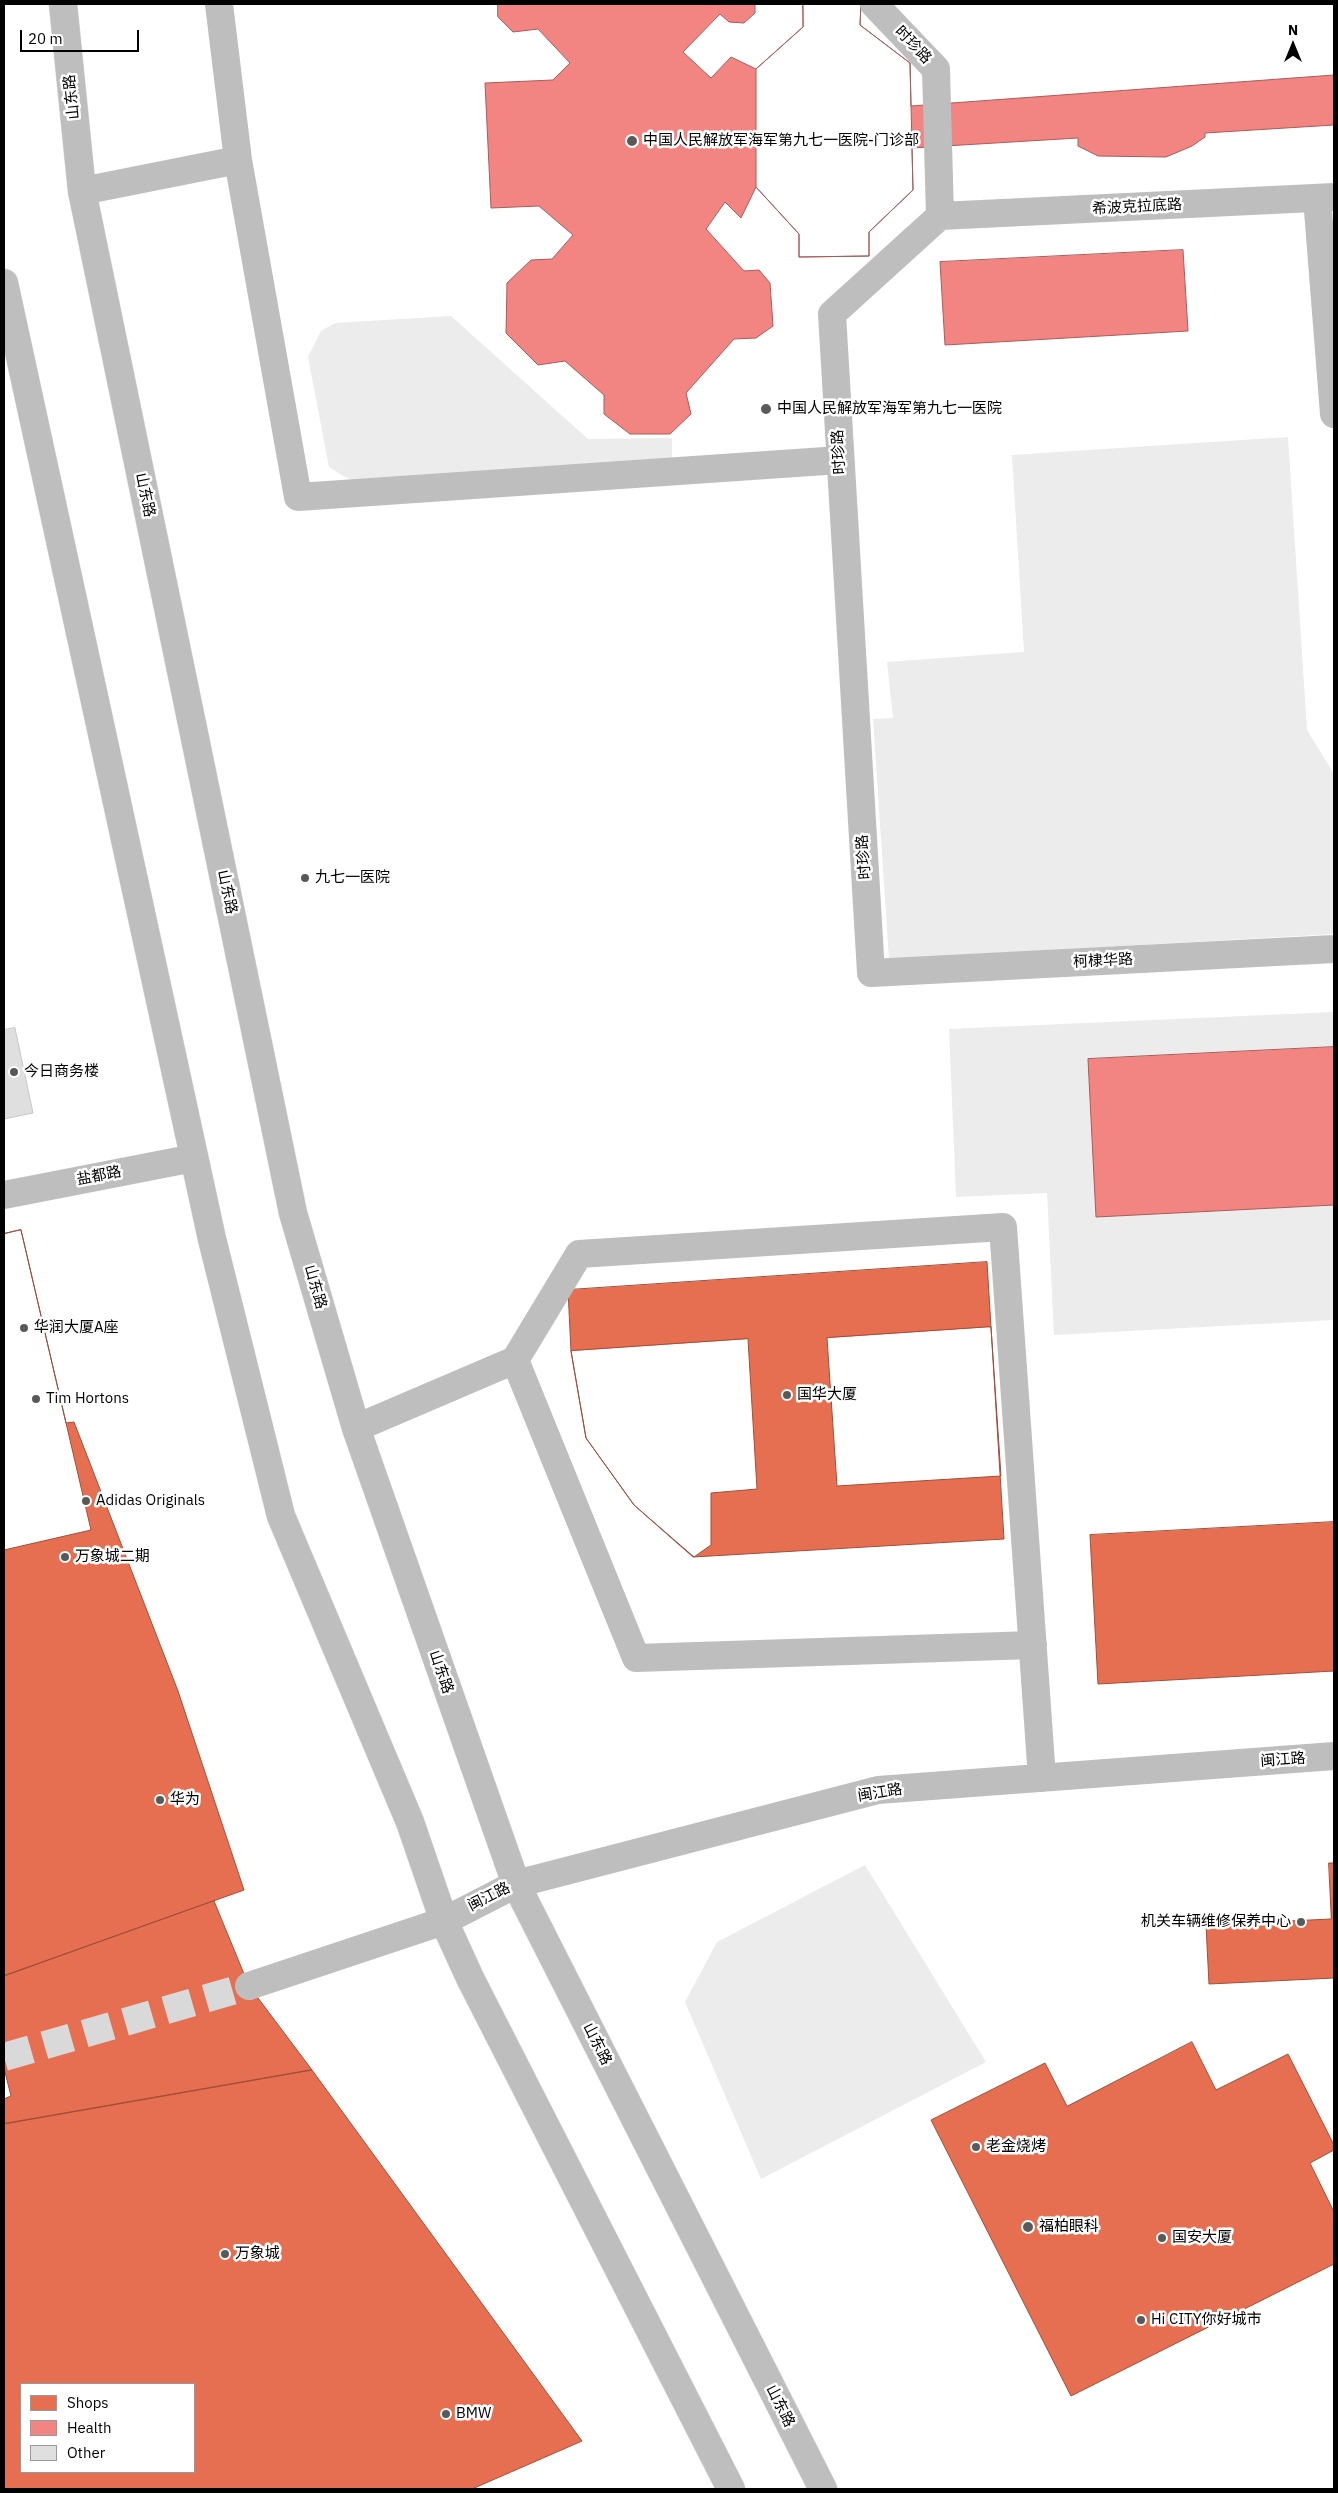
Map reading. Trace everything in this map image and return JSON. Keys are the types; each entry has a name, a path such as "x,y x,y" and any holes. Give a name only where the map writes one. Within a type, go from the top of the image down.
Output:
{"main road":[{"name":"山东路","path":"63,4 82,191 293,1213 356,1428 516,1884 823,2489"},
{"path":"219,4 238,160 298,497 840,460"},
{"name":"时珍路","path":"871,973 832,314 940,216 936,69 874,4"},
{"path":"82,191 238,160"},
{"path":"1325,198 1334,414"},
{"name":"希波克拉底路","path":"940,216 1325,198"},
{"path":"4,283 194,1158 281,1516 410,1822 444,1921 479,1996 731,2489"},
{"name":"柯棣华路","path":"871,973 1334,950"},
{"name":"盐都路","path":"4,1195 194,1158"},
{"path":"356,1428 515,1360 579,1254 1003,1227 1042,1778"},
{"path":"515,1360 636,1658 1033,1645"},
{"name":"闽江路","path":"249,1986 444,1921 516,1884 878,1790 1334,1756"}],"shaded area":[{"path":"451,316 588,439 672,438 672,464 361,483 343,476 329,467 308,357 321,331 335,323"},
{"path":"1288,437 1307,730 1334,774 1334,934 889,959 873,719 893,718 887,662 1024,652 1012,455"},
{"path":"1334,1012 1334,1320 1054,1335 1047,1193 956,1197 949,1029"},
{"path":"865,1865 986,2062 761,2179 685,2002 717,1942"}],"building: Shops":[{"name":"万象城二期","path":"21,1230 66,1423 74,1422 178,1691 244,1890 4,1976 4,1234"},
{"name":"华润大厦A座","path":"21,1230 91,1530 4,1550 4,1234"},
{"name":"国华大厦","path":"987,1262 1004,1539 693,1557 634,1505 586,1438 571,1351 568,1290"},
{"path":"991,1327 1001,1476 837,1486 827,1338"},
{"path":"748,1339 757,1489 711,1493 711,1545 694,1557 634,1505 586,1438 571,1351"},
{"path":"1334,1522 1334,1671 1098,1684 1090,1535"},
{"name":"机关车辆维修保养中心","path":"1329,1863 1334,1863 1334,1978 1209,1984 1206,1925 1331,1919"},
{"path":"214,1901 249,1986 312,2070 4,2124 4,2099 11,2096 4,2068 4,1976"},
{"name":"国安大厦","path":"1192,2042 1216,2090 1288,2054 1334,2145 1334,2150 1310,2163 1334,2212 1334,2264 1071,2396 931,2120 1045,2063 1067,2106"},
{"name":"万象城","path":"312,2070 582,2441 472,2489 4,2489 4,2124"}],"building: Health":[{"path":"498,4 755,4 755,13 744,23 729,22 720,14 683,52 711,78 731,57 756,69 803,27 803,4 861,4 860,25 910,63 911,106 1334,75 1334,125 1205,133 1205,137 1192,146 1166,157 1098,156 1078,146 1078,138 912,148 913,190 869,232 869,256 799,257 799,234 756,187 741,218 725,202 706,229 744,271 759,270 770,283 773,326 756,338 734,339 686,393 691,414 670,434 630,434 604,414 604,395 565,361 538,365 506,333 507,283 531,260 552,259 573,235 539,206 491,208 485,83 553,80 570,63 538,29 513,32 498,17"},
{"path":"803,4 861,4 860,25 910,63 913,190 869,232 869,256 799,257 799,234 756,187 756,69 803,27"},
{"path":"1183,250 1188,331 945,345 940,262"},
{"path":"1334,1047 1334,1205 1096,1217 1088,1059"}],"building: Other":[{"name":"今日商务楼","path":"15,1028 33,1113 4,1119 4,1030"}],"tunnel":[{"path":"4,2057 249,1986"}],"place":[{"name":"中国人民解放军海军第九七一医院-门诊部","path":"632,141"},
{"name":"中国人民解放军海军第九七一医院","path":"766,409"},
{"name":"九七一医院","path":"305,878"},
{"name":"今日商务楼","path":"14,1072"},
{"name":"华润大厦A座","path":"24,1328"},
{"name":"国华大厦","path":"787,1395"},
{"name":"Tim Hortons","path":"36,1399"},
{"name":"Adidas Originals","path":"86,1501"},
{"name":"万象城二期","path":"65,1557"},
{"name":"华为","path":"160,1800"},
{"name":"机关车辆维修保养中心","path":"1301,1922"},
{"name":"老金烧烤","path":"976,2147"},
{"name":"福柏眼科","path":"1028,2227"},
{"name":"国安大厦","path":"1162,2238"},
{"name":"万象城","path":"225,2254"},
{"name":"Hi CITY你好城市","path":"1141,2320"},
{"name":"BMW","path":"446,2414"}]}
